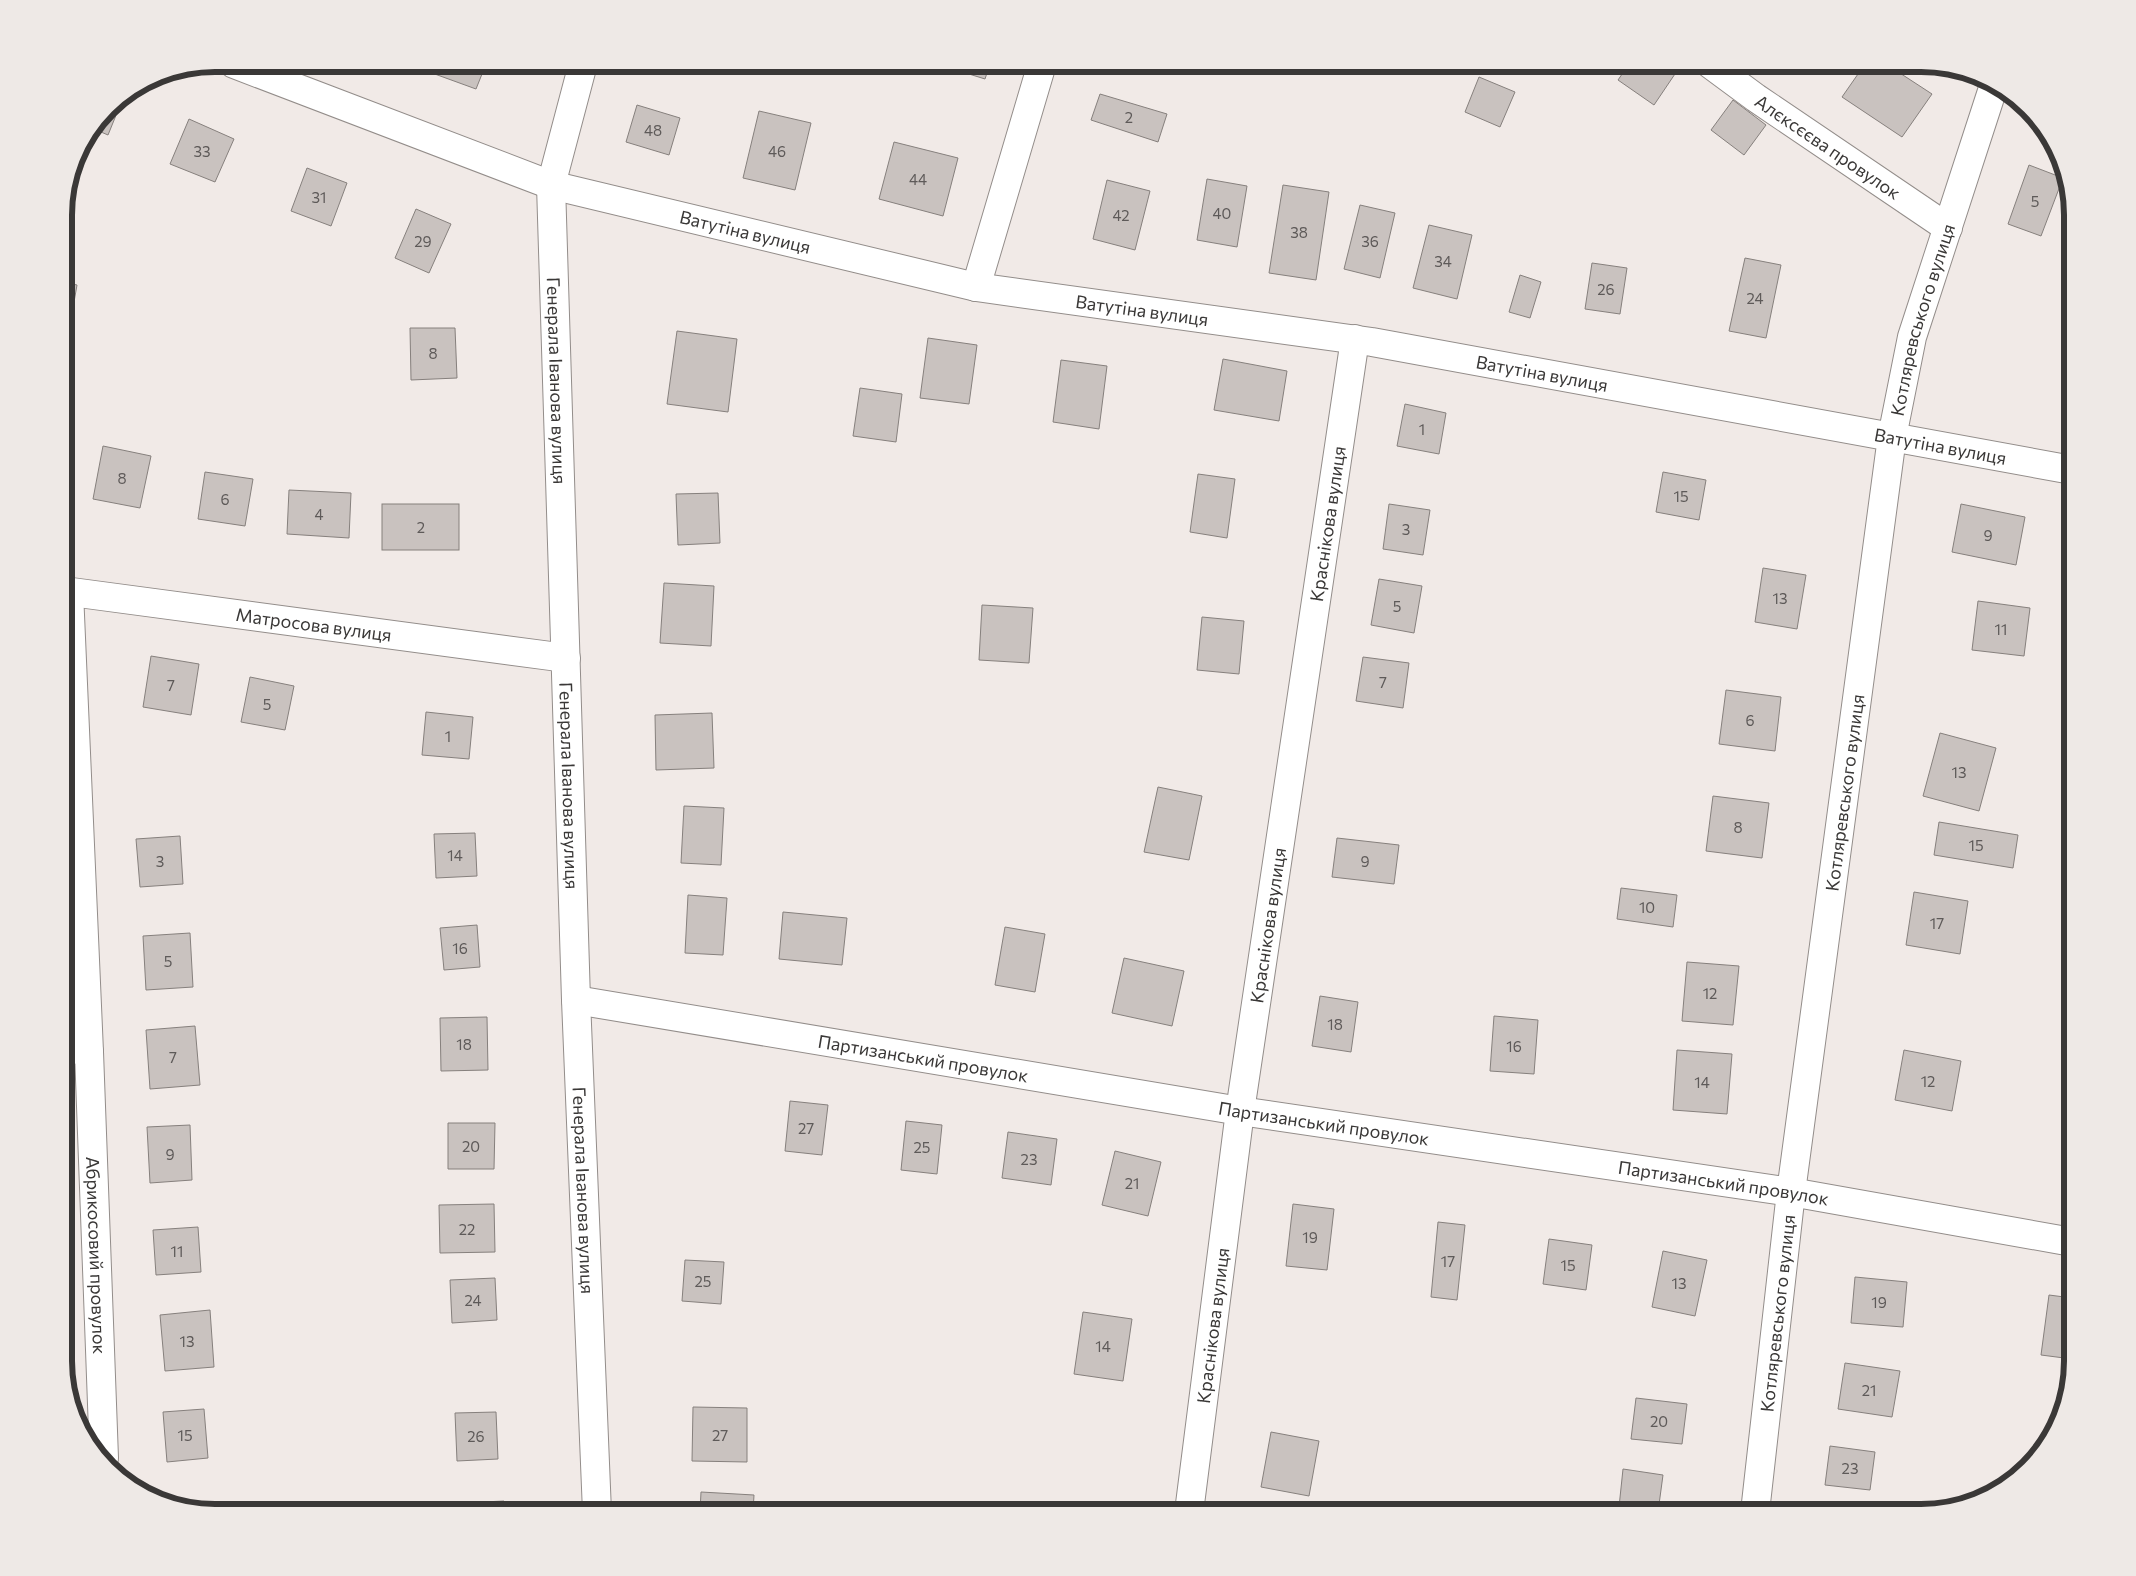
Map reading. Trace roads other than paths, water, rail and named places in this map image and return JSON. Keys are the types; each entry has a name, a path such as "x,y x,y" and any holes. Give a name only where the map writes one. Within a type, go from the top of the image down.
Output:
{"street":[{"name":"Ватутіна вулиця","path":"258,73 551,185 976,287 1355,339 2064,469"},
{"name":"Генерала Іванова вулиця","path":"581,73 551,185 576,1000 596,1504"},
{"path":"976,287 1039,73"},
{"name":"Алєксєєва провулок","path":"1722,73 1948,228"},
{"name":"Котляревського вулиця","path":"1756,1504 1791,1192 1892,437 1912,337 1992,92"},
{"name":"Краснікова вулиця","path":"1190,1504 1240,1111 1355,339"},
{"name":"Матросова вулиця","path":"73,593 566,658"},
{"name":"Абрикосовий провулок","path":"73,883 77,1050 103,1450"},
{"name":"Партизанський провулок","path":"576,1000 1240,1111 1791,1192 2064,1241"}]}
